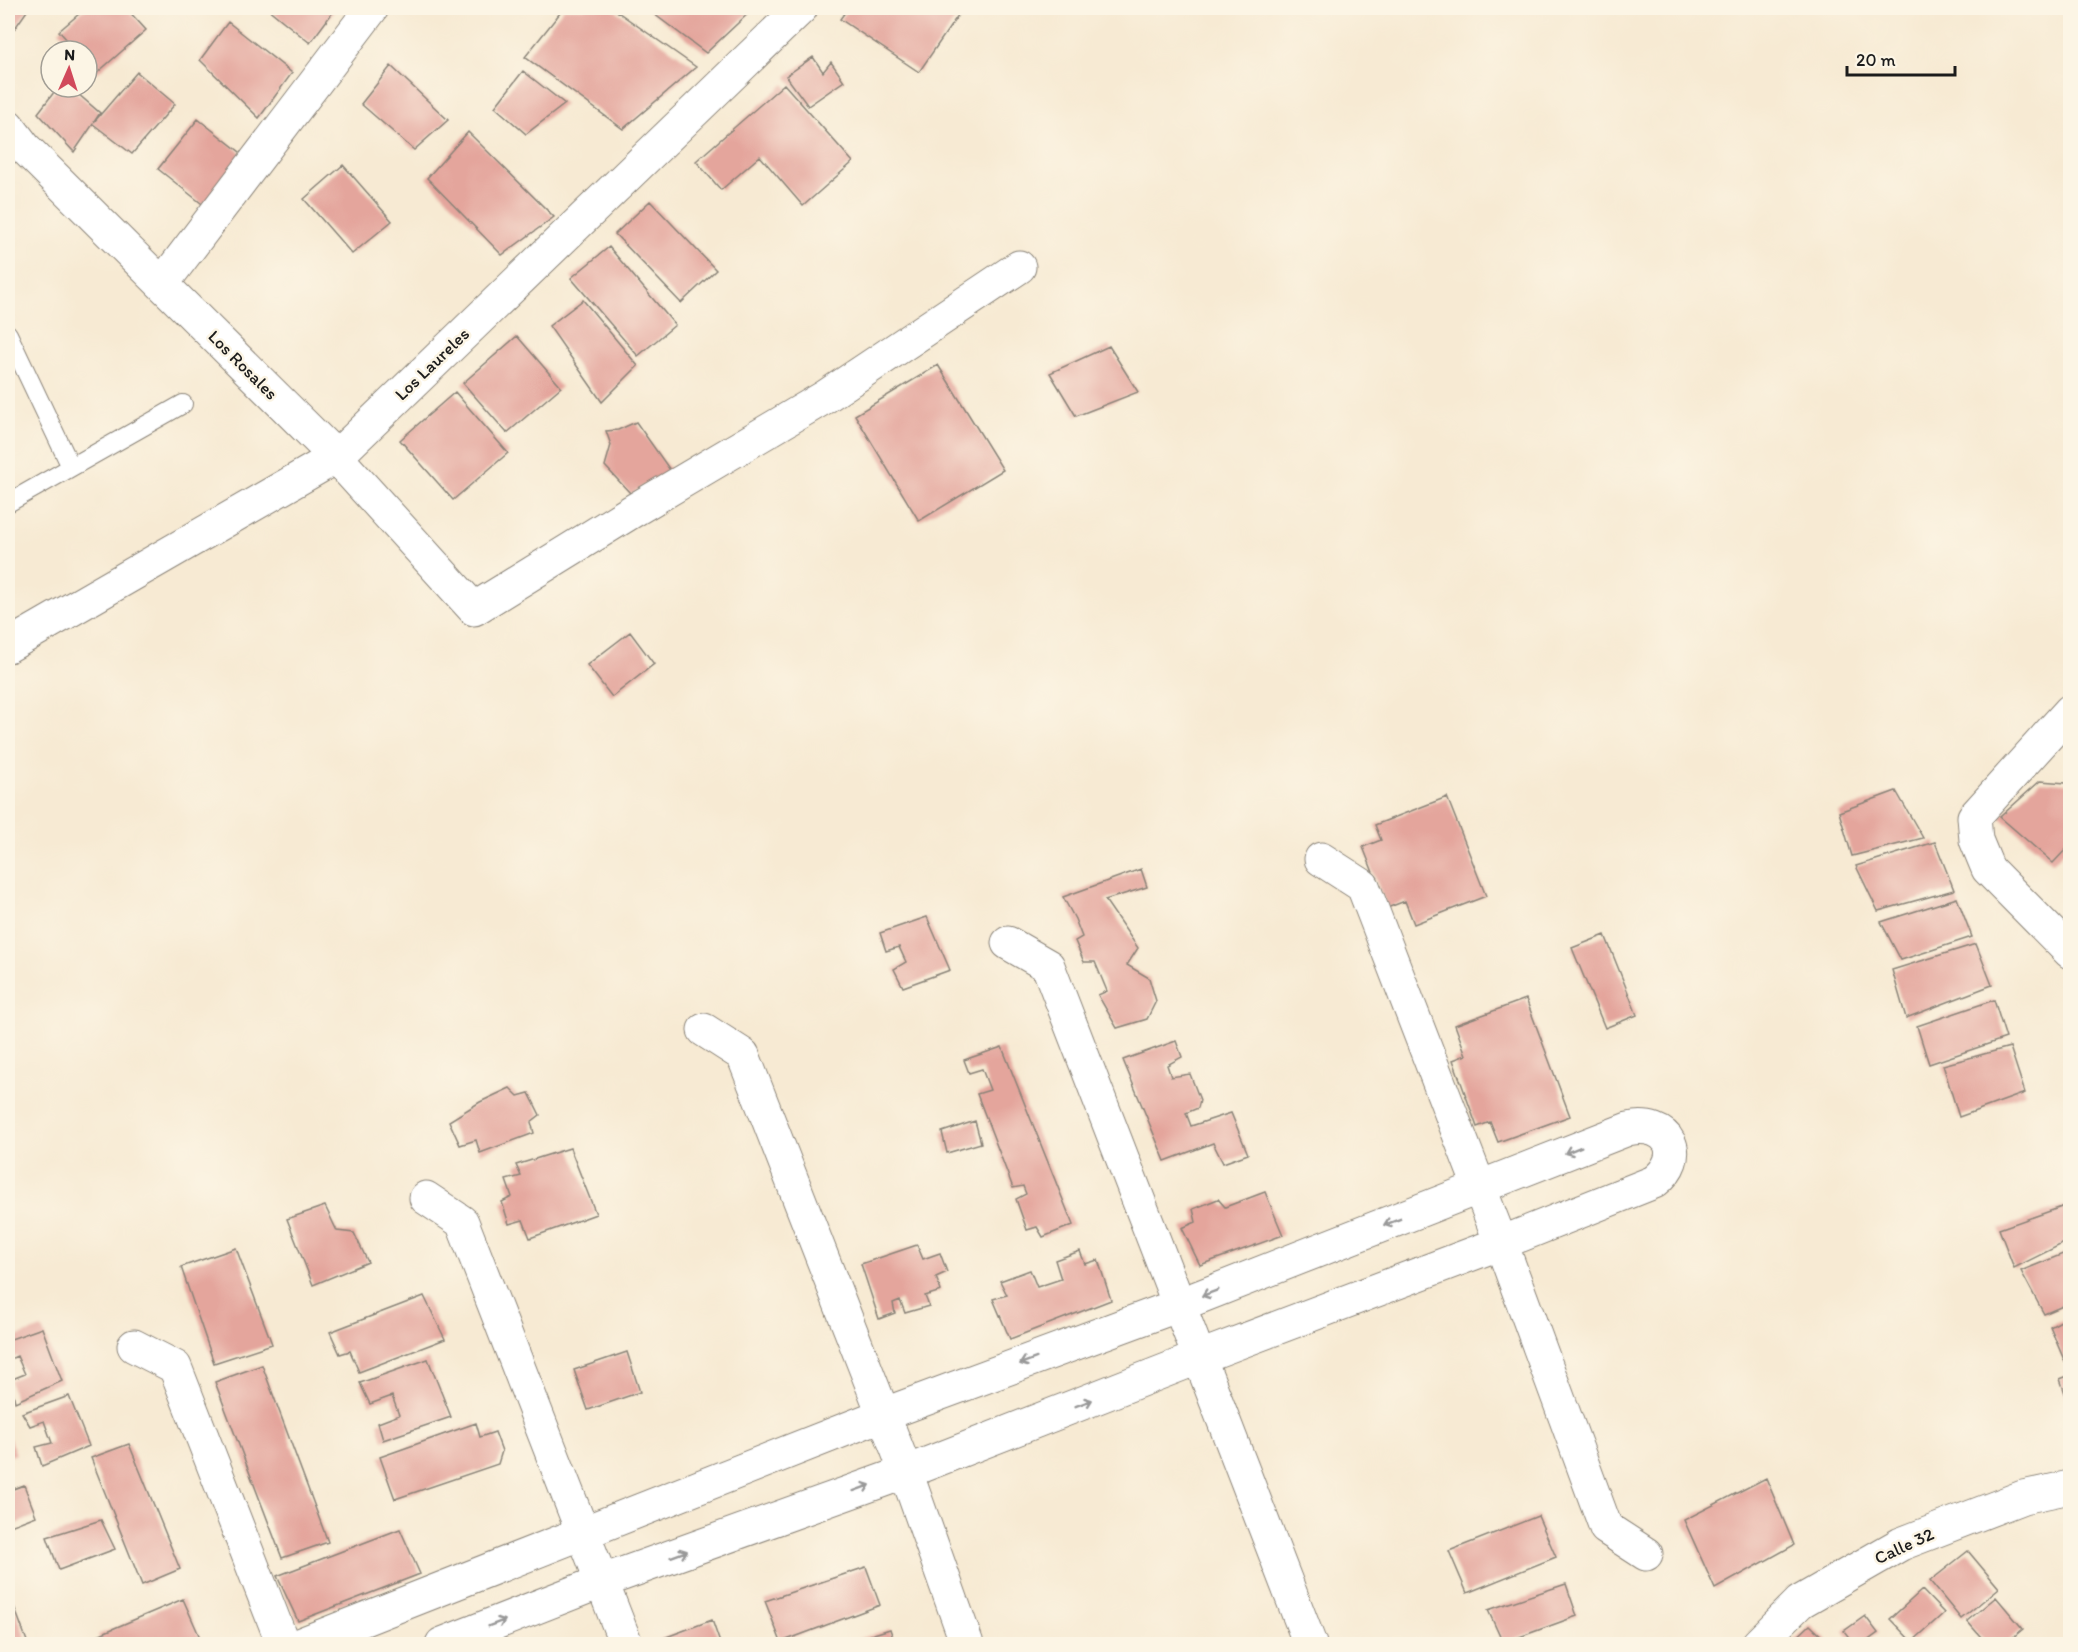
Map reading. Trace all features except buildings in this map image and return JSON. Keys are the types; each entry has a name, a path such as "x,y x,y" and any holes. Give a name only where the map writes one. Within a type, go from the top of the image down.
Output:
{"street":[{"path":"162,284 372,8"},
{"name":"Los Laureles","path":"8,646 336,457 801,8"},
{"name":"Los Rosales","path":"13,143 162,284 336,457 474,609 631,512 825,397 1020,267"},
{"path":"2070,711 1974,817 1976,840 1989,869 2070,952"},
{"path":"1321,859 1363,886 1502,1243 1606,1528 1646,1554"},
{"path":"1008,943 1048,966 1310,1644"},
{"path":"704,1030 743,1055 906,1472 968,1644"},
{"path":"301,1644 882,1415 1179,1305 1628,1129 1639,1126 1651,1128 1661,1133 1668,1141 1672,1152 1670,1164 1664,1174 1654,1182 1502,1243 1200,1357 906,1472 603,1581 442,1644"},
{"path":"426,1198 462,1222 626,1644"},
{"path":"134,1346 175,1368 283,1644"},
{"name":"Calle 32","path":"1758,1644 1800,1602 1901,1544 2023,1497 2070,1487"}],"lane":[{"path":"8,334 71,467"},
{"path":"8,503 183,405"}]}
